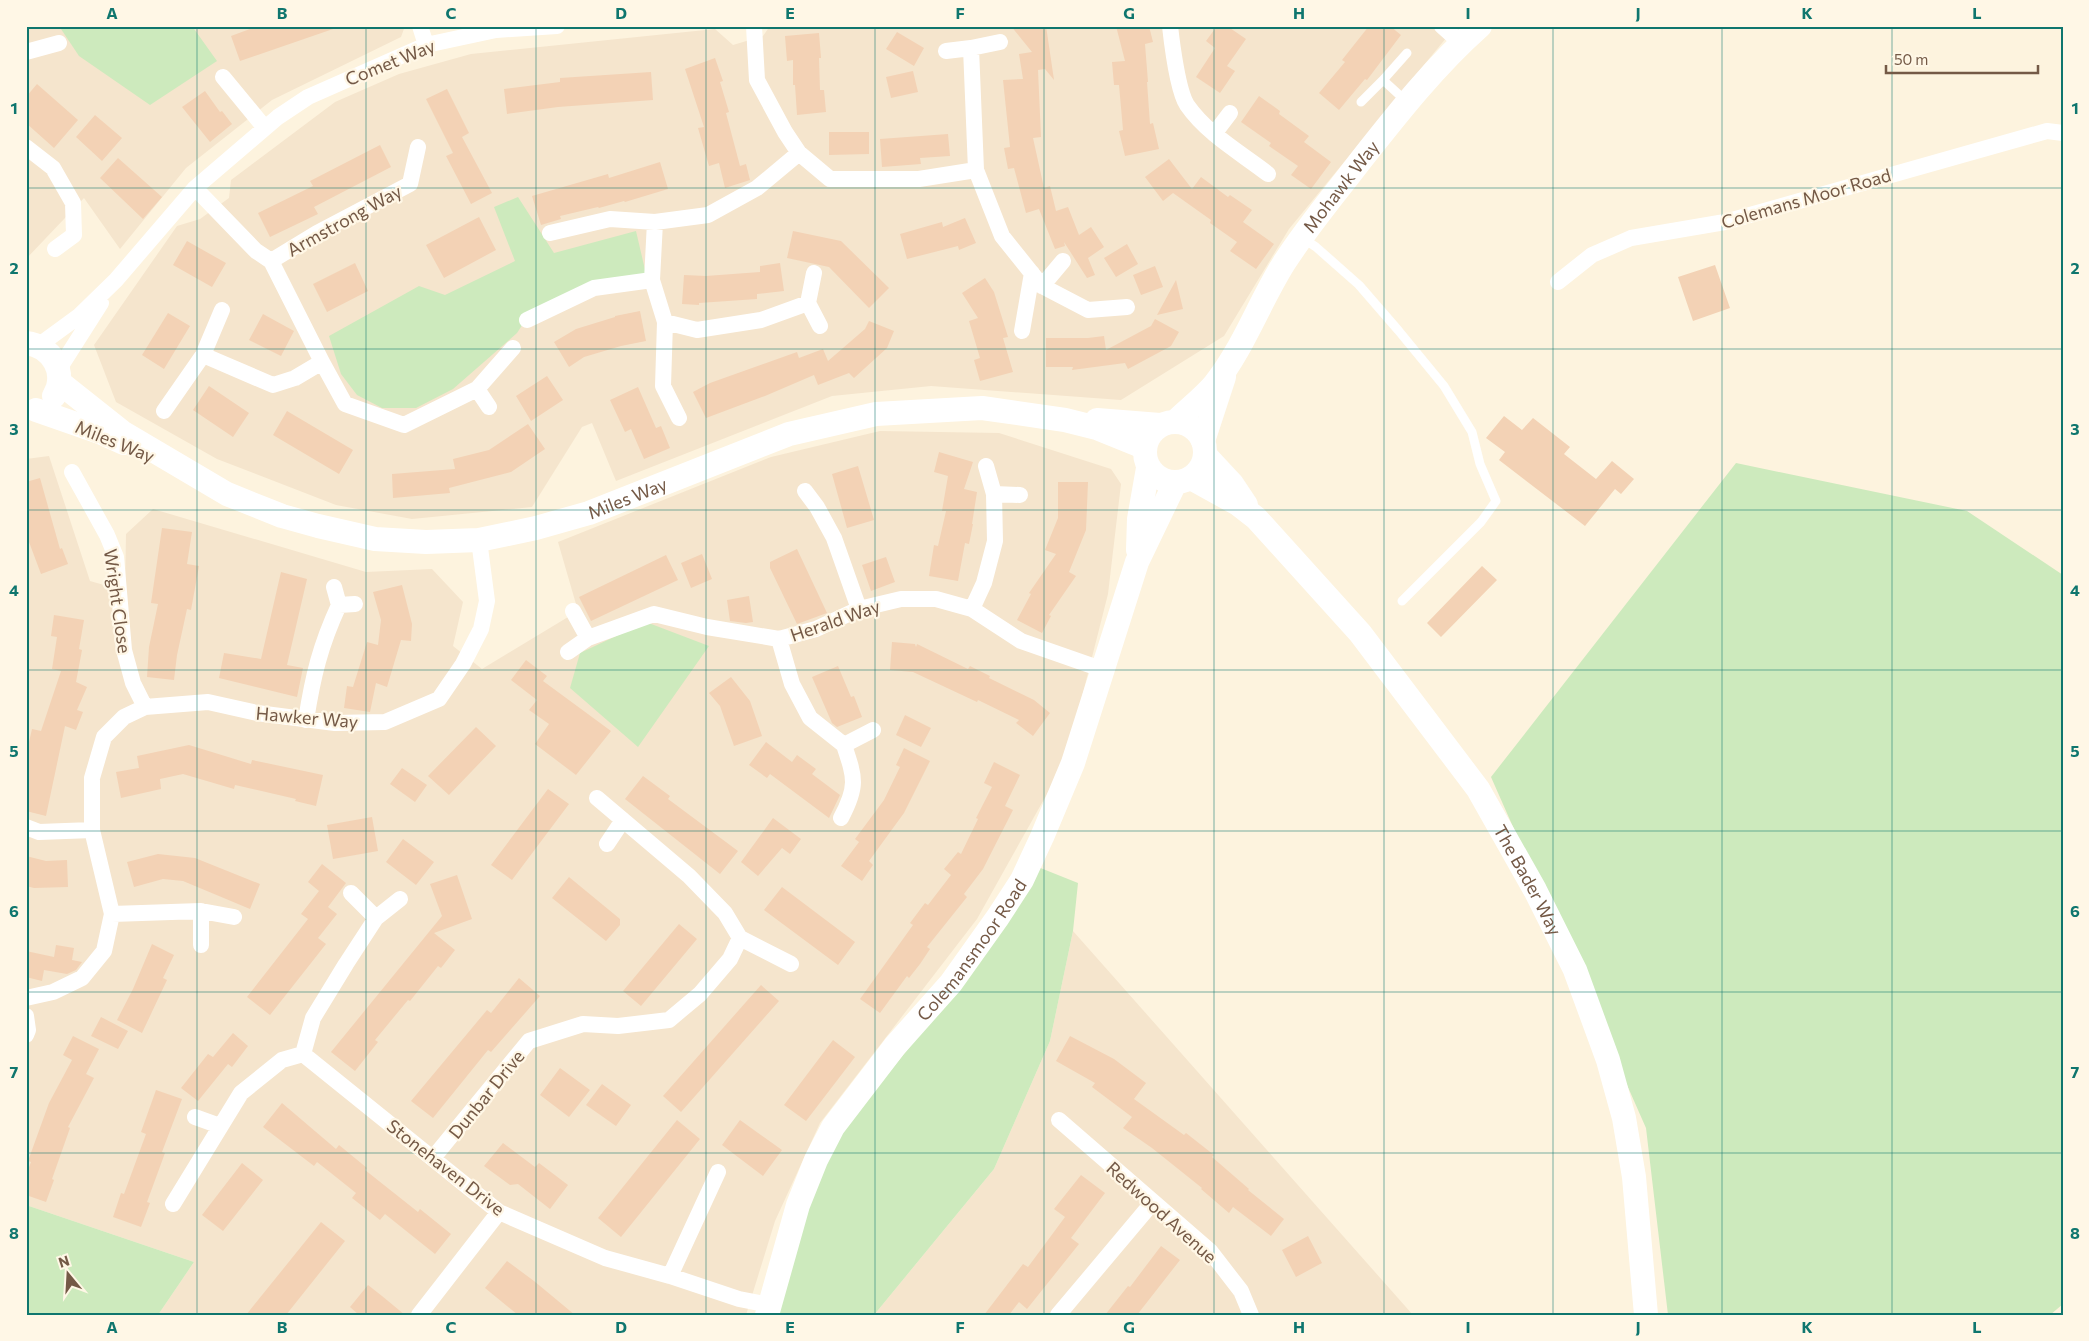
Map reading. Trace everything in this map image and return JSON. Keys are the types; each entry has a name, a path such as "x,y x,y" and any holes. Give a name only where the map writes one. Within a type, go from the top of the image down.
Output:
{"street":[{"path":"420,26 426,45"},
{"name":"Comet Way","path":"32,344 79,316 116,280 195,188 264,128 308,97 426,45 496,30 557,26"},
{"path":"754,26 757,80 785,132 799,153 830,179 919,179 976,170"},
{"path":"1170,26 1174,58 1186,104 1214,134 1268,174"},
{"path":"1442,26 1461,43"},
{"name":"Mohawk Way","path":"1168,424 1213,386 1227,366 1282,266 1301,237 1407,101 1461,43 1480,26"},
{"path":"946,51 1000,42"},
{"path":"26,52 60,43"},
{"path":"971,48 976,170 1002,236 1037,280 1088,310 1127,307"},
{"path":"223,77 264,128"},
{"path":"1214,134 1230,113"},
{"name":"Colemans Moor Road","path":"1558,282 1592,255 1631,238 1725,222 2047,132 2063,133"},
{"path":"26,147 53,168 73,203 74,235 55,249"},
{"name":"Armstrong Way","path":"271,261 318,233 410,184 418,147"},
{"path":"550,233 610,219 655,222 708,216 757,188 799,153"},
{"name":"Armstrong Way","path":"195,188 256,251 271,261 345,404 404,425 477,389 513,348"},
{"path":"655,222 652,280 665,322 663,386 679,418"},
{"path":"1022,331 1037,280 1063,261"},
{"path":"814,273 808,304 820,326"},
{"name":"Comet Way","path":"59,375 116,280"},
{"path":"527,320 594,288 652,280"},
{"path":"665,322 696,330 761,320 808,304"},
{"path":"164,411 203,355 222,310"},
{"name":"Miles Way","path":"31,411 50,401 56,394 59,375 54,358 44,348 32,344"},
{"path":"203,355 273,385 295,378 322,362"},
{"name":"Mohawk Way","path":"1204,448 1227,366"},
{"name":"Miles Way","path":"59,375 122,432 227,494 282,516 375,539 426,542 479,540 536,528 589,513 789,434 876,414 982,408 1065,420 1097,428 1146,457"},
{"path":"477,389 488,407"},
{"name":"Miles Way","path":"31,411 102,433 194,474"},
{"name":"Miles Way","path":"1065,420 1168,424"},
{"path":"1168,424 1191,426 1198,432 1204,448 1199,471 1183,481 1164,481 1155,476 1146,457 1152,432 1168,424"},
{"name":"The Bader Way","path":"1204,448 1256,518 1360,633 1478,788 1535,890 1575,970 1608,1060 1624,1118 1634,1177 1646,1315"},
{"name":"Colemansmoor Road","path":"1137,562 1139,519 1146,457"},
{"path":"972,609 984,583 995,541 994,494 986,466"},
{"name":"Wright Close","path":"72,472 107,535 116,557 124,650 133,683 145,707"},
{"name":"The Bader Way","path":"1183,481 1238,504 1256,518"},
{"name":"Colemansmoor Road","path":"768,1310 798,1205 816,1160 833,1127 895,1046 951,983 1022,880 1073,763 1137,562 1183,481"},
{"path":"805,490 834,538 859,609"},
{"path":"994,494 1020,496"},
{"name":"Hawker Way","path":"26,998 53,992 82,978 104,951 112,914 92,830 92,778 104,737 124,717 145,707 208,702 257,713 306,720 334,723 385,722 439,699 463,664 482,629 487,601 479,540"},
{"path":"306,720 313,674 326,633 347,605 334,587"},
{"name":"Herald Way","path":"568,652 588,638 654,614 708,627 779,639 816,629 859,609 901,599 936,599 972,609 1021,641 1104,670"},
{"path":"573,611 588,638"},
{"path":"779,639 792,684 810,718 844,744 854,775 851,800 841,818"},
{"path":"844,744 872,730"},
{"path":"597,798 689,876 725,913 740,938 791,964"},
{"path":"607,844 623,820"},
{"path":"26,827 39,832 92,830"},
{"path":"351,894 376,918"},
{"path":"174,1204 241,1093 282,1060 304,1054 313,1018 346,964 376,918 400,899"},
{"path":"112,914 201,911 234,917"},
{"path":"201,911 201,945"},
{"name":"Dunbar Drive","path":"433,1158 529,1041 583,1024 618,1026 669,1020 700,994 730,959 740,938"},
{"path":"26,1016 28,1030 26,1036"},
{"name":"Stonehaven Drive","path":"304,1054 499,1212 605,1258 739,1298 768,1310"},
{"path":"195,1117 220,1126"},
{"name":"Redwood Avenue","path":"1059,1120 1210,1251 1241,1291 1250,1315"},
{"path":"670,1276 718,1172"},
{"path":"1058,1315 1153,1202"},
{"path":"420,1315 499,1212"}],"lane":[{"path":"1361,102 1407,53"},
{"path":"1383,80 1407,101"},
{"path":"1301,237 1316,247 1359,286 1444,386 1472,432 1480,464 1496,501 1480,522 1402,601"}],"shaded area":[{"path":"26,26 405,26 401,37 272,100 186,168 120,249 84,198 26,259"},
{"path":"770,26 1456,26 1289,229 1224,336 1121,400 931,386 832,396 616,481 592,423 582,427 532,507 412,519 336,505 217,459 116,402 94,345 177,226 200,219 229,198 231,180 335,102 399,74 471,54 715,29 733,45 763,36"},
{"path":"880,431 999,433 1111,469 1121,484 1108,594 1066,760 977,919 820,1123 775,1221 746,1315 158,1315 194,1262 26,1205 26,459 49,456 90,581 125,591 126,534 153,509 366,572 432,569 463,602 453,646 482,669 578,611 558,542 771,457"},
{"path":"1073,931 1413,1315 874,1315 994,1169 1050,1041"}],"green space":[{"path":"59,26 192,26 217,61 150,105 79,56"},
{"path":"518,197 554,253 636,231 646,274 532,310 517,333 453,389 416,408 382,408 357,395 341,374 329,336 419,286 445,295 515,261 494,207"},
{"path":"1736,463 1967,511 2063,575 2063,1304 2050,1315 1668,1315 1646,1128 1491,777"},
{"path":"646,622 709,646 638,747 570,688 580,653"},
{"path":"1038,867 1078,883 1073,931 1050,1041 994,1169 874,1315 773,1315 815,1185 848,1123 981,959"},
{"path":"26,1205 194,1262 158,1315 30,1315 26,1313"}],"building":[{"path":"258,26 333,26 333,29 240,61 231,36"},
{"path":"1011,26 1046,26 1054,80 1045,69 1038,70 1041,137 1033,138 1044,188 1050,186 1056,211 1068,207 1079,235 1091,227 1104,247 1088,258 1095,275 1087,278 1064,242 1065,246 1055,249 1039,209 1026,213 1014,168 1008,169 1004,148 1010,147 1003,80 1023,79 1019,54 1032,52"},
{"path":"1116,26 1149,26 1153,42 1145,44 1147,82 1150,124 1153,123 1159,149 1125,156 1119,131 1123,130 1119,85 1114,85 1112,62 1125,61"},
{"path":"1217,26 1227,26 1246,39 1227,66 1235,71 1220,93 1196,77 1215,48 1206,41"},
{"path":"1369,26 1390,26 1401,35 1367,80 1365,79 1339,110 1319,93 1345,62 1342,60"},
{"path":"897,32 924,48 914,66 886,49"},
{"path":"819,33 821,58 819,58 820,90 824,90 826,112 797,115 795,85 793,85 793,60 787,61 785,36"},
{"path":"715,58 723,81 720,82 729,112 726,113 740,166 746,164 750,180 725,188 719,163 709,166 698,128 704,127 685,69"},
{"path":"913,71 918,92 891,98 886,77"},
{"path":"651,72 653,100 558,107 507,114 504,89 560,82 560,78"},
{"path":"37,84 78,120 54,148 26,123 26,97"},
{"path":"447,89 469,133 462,137 492,193 471,204 446,156 453,153 426,99"},
{"path":"205,91 220,112 222,111 232,124 210,142 182,107"},
{"path":"1259,96 1280,111 1279,114 1309,136 1304,142 1331,162 1311,189 1291,175 1298,166 1269,146 1271,143 1241,122"},
{"path":"95,115 122,138 102,161 76,137"},
{"path":"829,132 869,132 869,154 829,155"},
{"path":"948,134 950,156 920,158 921,164 882,167 880,139"},
{"path":"380,145 391,167 314,207 318,214 270,237 258,213 313,186 310,181"},
{"path":"118,158 162,197 143,219 100,178"},
{"path":"1169,159 1192,189 1201,177 1228,197 1230,195 1252,210 1243,222 1274,244 1256,269 1230,251 1237,242 1210,223 1211,220 1173,193 1163,201 1145,177"},
{"path":"660,162 668,189 625,202 560,216 561,219 541,225 532,196 608,174 609,178"},
{"path":"479,217 496,250 444,278 426,245"},
{"path":"965,218 976,243 959,250 958,246 907,259 900,234 942,222 943,227"},
{"path":"793,231 841,241 889,288 869,308 829,267 787,258"},
{"path":"187,241 226,263 212,287 173,265"},
{"path":"1127,244 1138,264 1116,277 1104,258"},
{"path":"355,263 368,291 327,312 313,284"},
{"path":"780,263 784,291 757,294 757,299 699,303 699,305 682,304 684,275 706,276 760,272 760,266"},
{"path":"1715,265 1730,308 1693,321 1678,277"},
{"path":"1155,266 1163,287 1141,295 1133,275"},
{"path":"985,278 994,292 1008,337 1003,338 1013,372 980,381 974,360 980,358 969,321 978,318 962,293"},
{"path":"1176,280 1183,309 1157,315"},
{"path":"640,311 646,341 584,357 569,367 554,342 576,329 615,316"},
{"path":"168,313 190,326 164,369 142,355"},
{"path":"263,314 294,331 281,356 249,340"},
{"path":"1155,319 1179,332 1171,346 1128,369 1125,363 1072,370 1073,367 1046,367 1046,338 1104,336 1106,350 1151,326"},
{"path":"869,321 894,331 887,348 854,378 849,373 818,385 814,375 706,418 693,392 710,383 797,352 799,358 823,349 828,361 865,329"},
{"path":"547,376 563,400 531,421 516,396"},
{"path":"209,386 249,413 233,437 193,410"},
{"path":"638,387 656,428 661,426 670,448 644,459 631,429 625,432 610,400"},
{"path":"287,411 353,450 339,474 273,435"},
{"path":"1504,416 1522,430 1533,418 1570,447 1564,454 1596,479 1612,461 1634,479 1621,494 1615,489 1585,526 1499,460 1505,452 1486,438"},
{"path":"528,424 545,449 511,472 449,488 450,493 393,498 392,474 455,469 453,459 489,450"},
{"path":"939,452 973,462 964,489 977,492 973,524 969,544 965,543 958,581 929,576 934,545 938,546 946,511 942,511 948,476 934,472"},
{"path":"858,466 874,520 847,528 832,474"},
{"path":"40,478 60,549 62,548 68,564 41,574 26,534 26,482"},
{"path":"1058,482 1088,482 1086,530 1069,572 1076,576 1049,615 1051,616 1042,633 1017,620 1031,594 1029,593 1056,554 1045,550 1058,518"},
{"path":"162,528 192,532 187,564 199,566 191,610 187,609 177,655 174,680 147,677 149,647 158,604 151,603"},
{"path":"797,549 827,613 797,624 770,568 770,562"},
{"path":"702,554 712,579 691,588 681,563"},
{"path":"666,555 678,580 591,621 579,597"},
{"path":"886,557 895,582 871,591 862,565"},
{"path":"1482,566 1497,580 1441,637 1427,623"},
{"path":"281,572 307,579 287,665 303,668 297,697 219,678 224,653 261,659"},
{"path":"402,585 412,624 411,641 401,640 387,687 376,683 370,712 344,708 347,686 353,687 367,642 378,645 381,620 373,592"},
{"path":"749,596 753,622 730,621 727,600"},
{"path":"54,615 84,620 79,649 82,650 76,682 87,687 77,710 83,712 76,730 65,726 46,816 26,811 26,755 32,729 41,731 61,671 52,669 57,637 51,636"},
{"path":"892,642 915,644 916,647 917,644 968,669 970,666 990,676 989,678 1034,700 1050,713 1033,736 1016,723 1019,720 978,700 977,702 913,672 890,670"},
{"path":"526,660 547,676 543,681 611,731 576,775 535,744 549,724 529,710 537,700 511,680"},
{"path":"838,666 851,697 854,696 862,717 837,727 832,723 812,677"},
{"path":"731,677 750,701 762,736 734,746 720,706 709,693"},
{"path":"905,715 931,728 921,747 896,735"},
{"path":"476,727 496,746 449,795 428,776"},
{"path":"766,742 792,762 797,755 816,769 812,774 840,795 829,818 770,774 767,778 749,765"},
{"path":"189,745 251,764 252,760 323,775 316,806 295,801 296,799 235,785 234,789 183,774 160,779 161,789 121,798 116,772 139,768 137,756"},
{"path":"904,748 930,761 904,813 869,861 873,865 862,881 841,866 859,842 855,839 884,800 900,767 896,765"},
{"path":"994,762 1020,775 1005,806 1013,810 983,869 964,894 967,897 927,947 930,949 920,964 909,978 907,976 880,1013 860,999 913,925 910,923 925,903 928,905 951,875 944,869 958,852 961,854 978,819 976,818 992,787 984,783"},
{"path":"402,768 427,785 415,802 390,784"},
{"path":"643,776 670,796 668,799 738,851 720,874 625,799"},
{"path":"548,789 569,804 512,880 491,865"},
{"path":"372,817 378,851 333,859 327,825"},
{"path":"773,818 801,839 790,854 782,848 758,876 741,862"},
{"path":"403,839 434,862 416,885 386,862"},
{"path":"158,854 195,858 260,884 250,909 183,881 163,879 134,887 127,862"},
{"path":"26,856 46,861 67,860 68,887 34,888 26,886"},
{"path":"322,864 346,883 328,907 337,914 318,938 326,944 270,1015 247,997 308,919 301,914 319,891 308,882"},
{"path":"457,875 472,919 434,933 455,950 441,968 438,966 410,1001 408,1000 375,1040 378,1042 355,1071 331,1052 442,916 430,884"},
{"path":"569,877 620,919 620,925 606,941 552,898"},
{"path":"782,887 855,942 838,965 764,910"},
{"path":"679,924 697,939 641,1006 623,991"},
{"path":"152,944 174,955 163,978 167,980 142,1033 117,1020 133,989"},
{"path":"56,945 74,948 72,960 82,962 76,970 67,974 44,970 42,981 26,977 26,951 54,957"},
{"path":"519,978 540,996 491,1052 488,1050 433,1118 411,1101 487,1010 491,1013"},
{"path":"761,985 779,1001 681,1112 663,1096"},
{"path":"101,1017 128,1031 118,1049 91,1036"},
{"path":"233,1033 248,1046 232,1067 228,1064 198,1101 181,1088 208,1054 213,1057"},
{"path":"73,1036 99,1049 86,1074 94,1078 68,1127 70,1128 46,1202 26,1195 26,1175 31,1162 28,1161 49,1103 72,1060 63,1055"},
{"path":"1070,1036 1114,1059 1146,1083 1134,1099 1184,1135 1186,1133 1214,1155 1212,1157 1248,1190 1284,1219 1271,1236 1233,1207 1229,1213 1202,1188 1152,1148 1123,1128 1132,1117 1092,1087 1095,1083 1056,1061"},
{"path":"833,1040 855,1057 806,1121 784,1105"},
{"path":"560,1068 590,1090 569,1117 540,1095"},
{"path":"602,1084 631,1105 616,1126 586,1105"},
{"path":"156,1090 182,1099 162,1152 165,1153 147,1202 150,1203 141,1227 113,1217 121,1193 124,1194 146,1134 141,1132"},
{"path":"282,1103 336,1149 339,1145 367,1168 365,1170 418,1212 420,1209 451,1234 435,1254 385,1214 380,1220 352,1198 356,1193 336,1177 317,1162 314,1166 263,1127"},
{"path":"677,1120 700,1139 621,1237 598,1218"},
{"path":"740,1120 782,1150 763,1176 722,1145"},
{"path":"503,1143 535,1167 539,1163 568,1185 550,1209 518,1184 510,1185 484,1166"},
{"path":"242,1163 263,1180 223,1231 202,1215"},
{"path":"1081,1175 1105,1193 1071,1238 1079,1244 1027,1309 1019,1302 1009,1315 984,1315 1023,1264 1028,1267 1065,1217 1054,1209"},
{"path":"321,1222 345,1241 286,1315 246,1315"},
{"path":"1308,1236 1322,1263 1296,1277 1282,1250"},
{"path":"1161,1246 1180,1260 1137,1315 1105,1315 1128,1286 1130,1287"},
{"path":"507,1261 575,1315 518,1315 485,1288"},
{"path":"368,1285 405,1315 359,1315 350,1307"}]}
